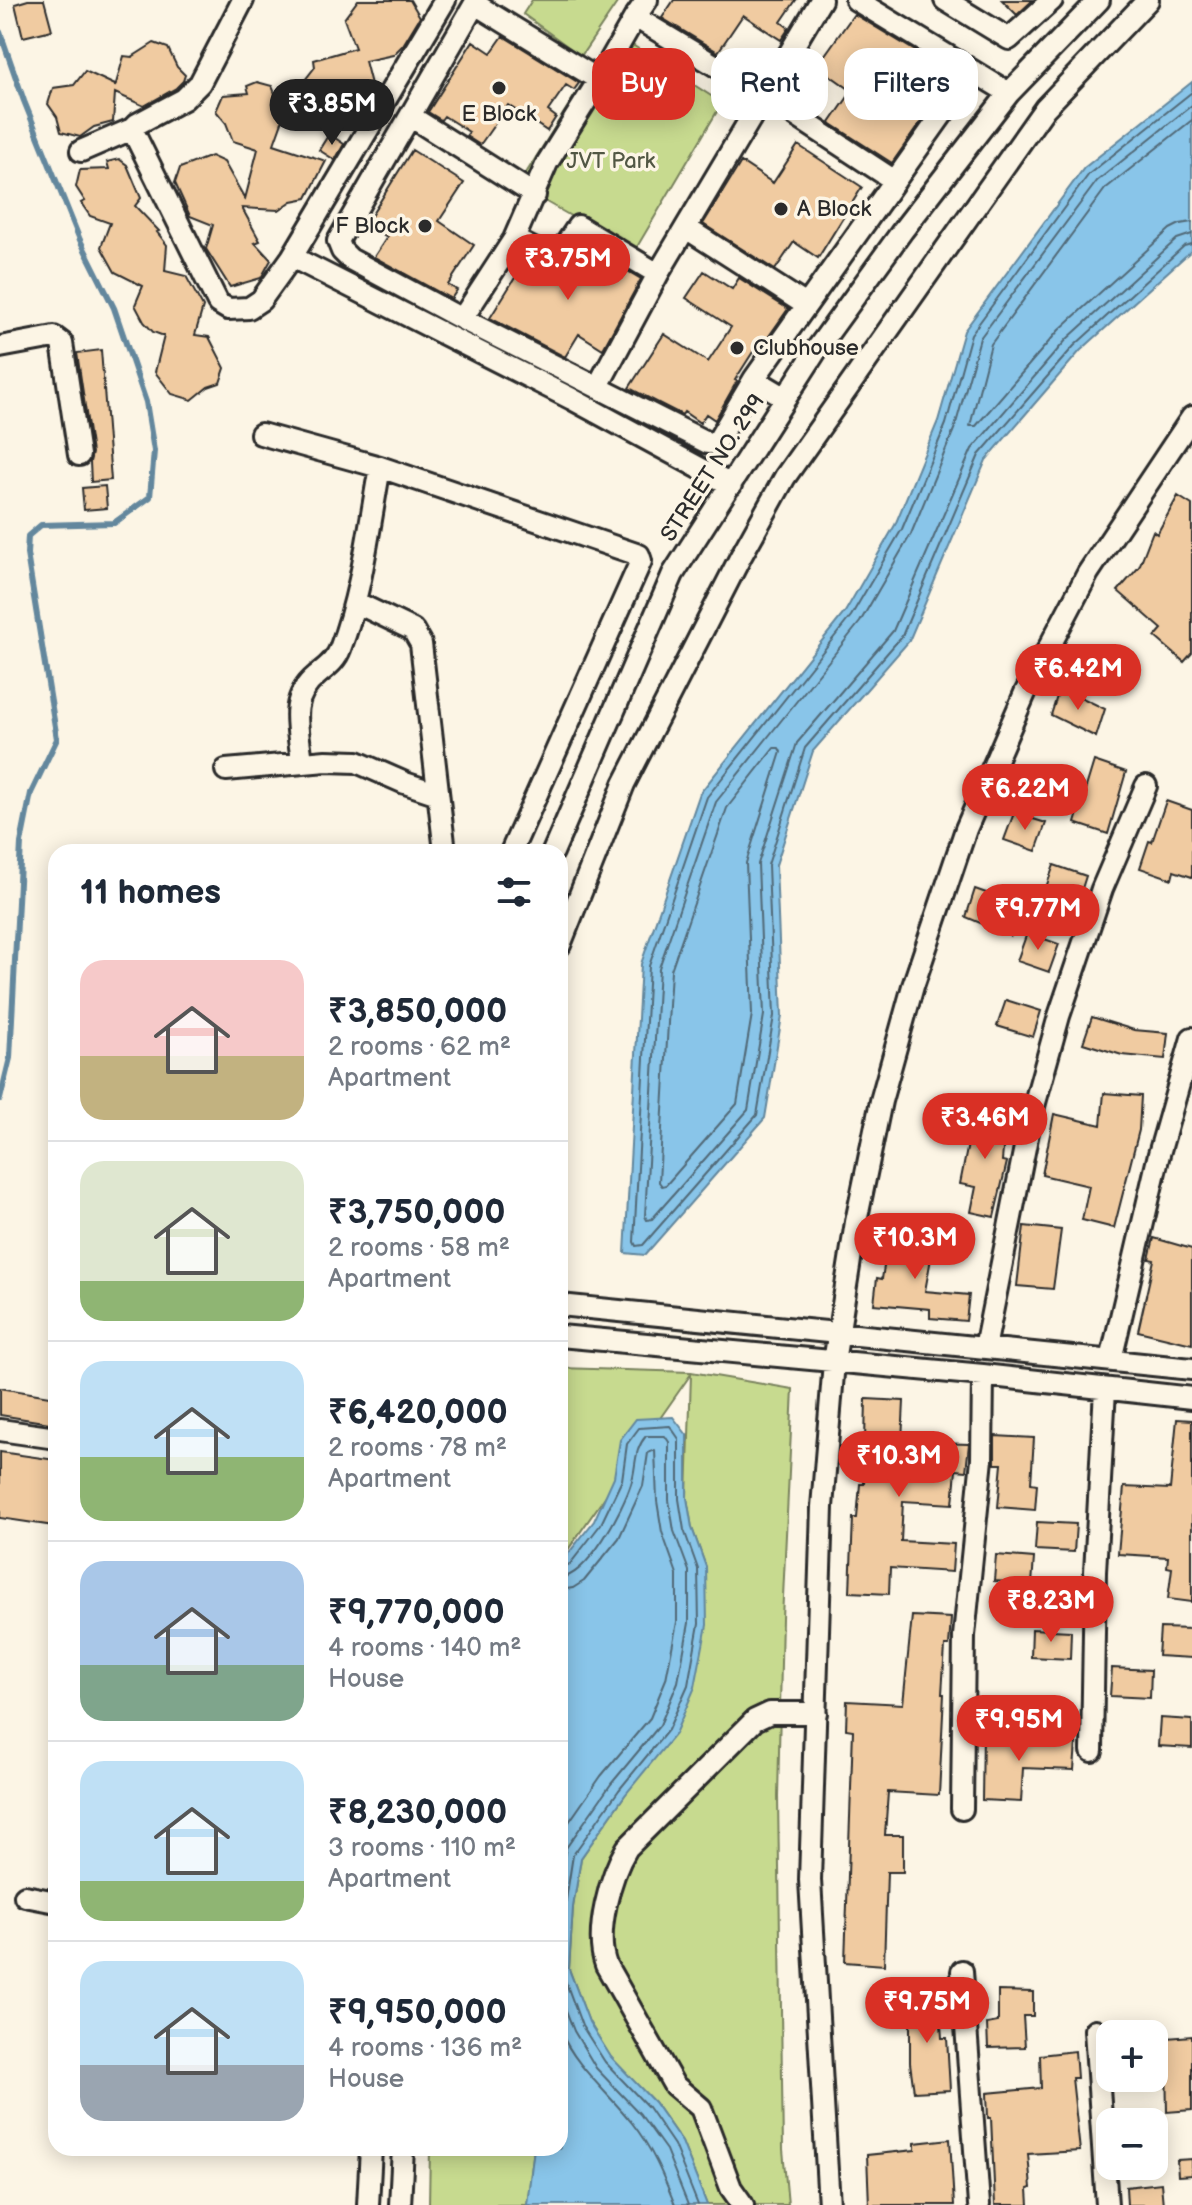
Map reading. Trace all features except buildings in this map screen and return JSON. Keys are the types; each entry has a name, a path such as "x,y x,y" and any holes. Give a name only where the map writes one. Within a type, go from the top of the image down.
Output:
{"street":[{"path":"81,151 132,129 184,99 200,83 243,0"},
{"path":"132,129 218,303 228,309 249,308 261,300 292,257 445,0"},
{"path":"792,48 821,0"},
{"path":"856,0 935,48"},
{"path":"945,0 1009,39 1037,64"},
{"path":"1009,39 1052,0"},
{"name":"STREET NO. 299","path":"556,844 673,574 819,346 903,230 1009,93 1099,0"},
{"path":"568,925 624,784 734,569 785,477 1045,108 1148,0"},
{"path":"592,76 476,2 338,241 350,259 708,443 714,443 754,379 938,120"},
{"path":"618,48 641,9 711,58"},
{"path":"978,74 1009,93"},
{"path":"462,319 514,239 547,163 592,91"},
{"path":"410,116 535,195"},
{"path":"598,386 658,274 749,120"},
{"path":"802,120 895,181"},
{"path":"514,239 555,260 578,226 658,274"},
{"path":"686,228 806,305"},
{"path":"292,257 572,399 731,485"},
{"path":"0,347 54,337 62,343 79,455"},
{"path":"754,379 786,398"},
{"path":"829,2205 810,1880 822,1507 834,1362 856,1222 881,1101 913,986 966,829 1025,693 1088,573 1192,417"},
{"path":"261,434 380,467 639,555 641,561 515,844"},
{"path":"302,763 297,701 304,687 339,653 355,602 380,467"},
{"path":"355,602 413,630 421,644 444,844"},
{"path":"226,770 357,762 438,794"},
{"path":"985,1348 1031,1117 1059,1016 1102,889 1146,786"},
{"path":"1111,1360 1159,1154 1192,1038"},
{"path":"568,1306 1192,1369"},
{"path":"568,1337 983,1375 1192,1398"},
{"path":"962,1809 964,1636 982,1459 983,1375"},
{"path":"1092,1751 1095,1572 1105,1389"},
{"path":"0,1430 48,1437"},
{"path":"743,2205 731,2188 701,2108 674,2085 606,1965 601,1947 609,1890 616,1867 627,1848 755,1720 770,1713 816,1713"},
{"path":"25,1896 48,1900"},
{"path":"962,1971 979,2205"},
{"path":"1095,2030 1107,2205"},
{"path":"368,2205 371,2156"},
{"path":"400,2205 403,2156"}],"green space":[{"path":"532,0 619,0 581,56 523,14"},
{"name":"JVT Park","path":"614,33 637,48 605,48"},
{"name":"JVT Park","path":"592,68 592,120 695,120 695,86 711,96 712,120 634,252 518,186"},
{"path":"568,1368 691,1372 793,1389 782,1618 778,1797 783,2149 788,2205 707,2205 682,2142 654,2102 611,2058 589,2022 569,1969 573,1907 581,1858 625,1795 706,1567 692,1528 687,1498 691,1374 568,1550"},
{"path":"430,2156 533,2156 527,2205 429,2205"}],"water":[{"path":"1192,82 1192,250 1080,351 986,460 909,641 813,751 776,865 782,1016 765,1118 645,1255 625,1253 641,964 700,793 845,612 895,525 938,421 964,331 1084,168"},
{"path":"673,1417 687,1435 687,1498 692,1528 706,1567 707,1625 695,1687 675,1734 625,1795 581,1858 573,1907 569,1969 589,2022 611,2057 654,2102 682,2142 707,2205 527,2205 533,2156 568,2156 568,1554 594,1521 614,1477 620,1440 636,1419"}],"waterway":[{"path":"0,32 80,240 114,308 146,402 154,451 150,497 114,523 41,525 28,536 27,554 57,739 31,793 21,843 10,1058 0,1099"}],"place":[{"name":"E Block","path":"499,88"},
{"name":"A Block","path":"781,209"},
{"name":"F Block","path":"425,226"},
{"name":"Clubhouse","path":"737,348"}]}
